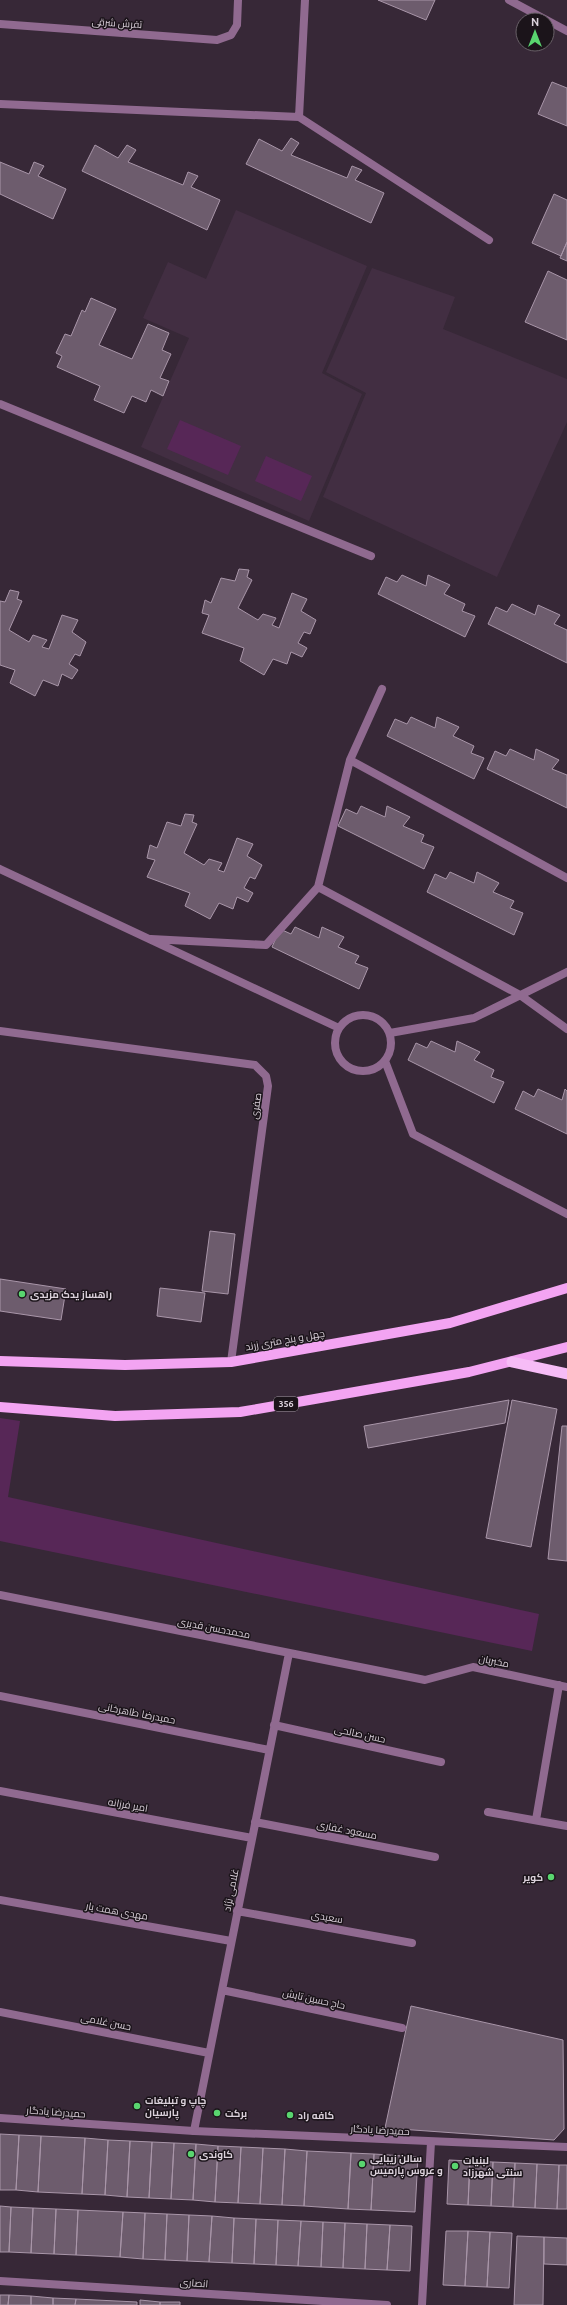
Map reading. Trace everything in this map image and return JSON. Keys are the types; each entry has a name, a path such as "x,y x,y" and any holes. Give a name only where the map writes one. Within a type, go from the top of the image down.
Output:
{"highway":[{"path":"512,1362 567,1374"}],"main road":[{"name":"چهل و پنج متری زرند","path":"0,1361 125,1365 231,1362 450,1323 567,1288"},
{"path":"544,1296 567,1294"},
{"name":"356","path":"0,1407 115,1416 240,1412 469,1372 512,1362 567,1346"}],"street":[{"name":"تفرش شرقی","path":"0,24 217,40 231,35 236,25 238,0"},
{"path":"300,117 306,0"},
{"path":"509,0 567,31"},
{"path":"0,104 300,117 489,240"},
{"path":"0,404 371,556"},
{"path":"151,939 266,945 318,887 350,760 382,689"},
{"path":"350,760 567,878"},
{"path":"0,869 339,1028"},
{"path":"318,887 520,995 567,1029"},
{"path":"390,1033 474,1018 567,972"},
{"path":"369,1015 385,1025 390,1033 391,1043 385,1061 377,1068 368,1071 349,1068 336,1053 334,1045 339,1028 352,1017 369,1015"},
{"name":"صفری","path":"0,1031 255,1065 266,1076 268,1086 231,1362"},
{"path":"385,1061 413,1134 567,1214"},
{"name":"محمدحسن قدیری","path":"0,1595 425,1680"},
{"name":"غلامی نژاد","path":"194,2131 289,1653"},
{"name":"مخبریان","path":"425,1680 472,1667 563,1686 536,1820"},
{"name":"حمیدرضا طاهرخانی","path":"0,1696 269,1750"},
{"name":"حسن صالحی","path":"274,1725 441,1762"},
{"name":"امیر فرزانه","path":"0,1791 252,1838"},
{"path":"488,1812 567,1826"},
{"name":"مسعود غفاری","path":"255,1822 436,1857"},
{"name":"مهدی همت یار","path":"0,1900 232,1941"},
{"name":"سعيدی","path":"237,1911 412,1943"},
{"name":"حاج حسین تابش","path":"222,1990 402,2028"},
{"name":"حسن غلامی","path":"0,2012 209,2053"},
{"name":"حمیدرضا یادگار","path":"0,2118 194,2131 567,2148"},
{"path":"422,2305 431,2142"},
{"name":"انصاری","path":"0,2281 387,2305"}],"shaded area":[{"path":"236,210 367,266 322,373 362,394 309,521 141,447 189,338 143,318 168,262 206,279"},
{"path":"372,268 455,297 443,329 567,379 567,422 497,577 323,497 366,393 326,372"},
{"path":"180,420 241,446 228,475 167,449"},
{"path":"266,456 312,476 301,501 255,481"},
{"path":"0,1418 20,1421 8,1497 539,1614 532,1651 0,1541"}],"building":[{"path":"378,0 435,0 426,20"},
{"path":"552,82 567,88 567,126 538,114"},
{"path":"291,138 299,143 291,155 347,178 352,166 362,170 355,180 384,193 371,223 246,164 259,139 282,151"},
{"path":"95,145 118,158 127,145 136,150 128,162 183,185 188,172 198,176 191,187 220,200 207,230 82,171"},
{"path":"0,162 29,174 34,162 44,166 38,176 66,189 53,219 0,194"},
{"path":"554,194 567,200 567,242 561,256 532,243"},
{"path":"567,242 567,261 560,258"},
{"path":"548,271 567,280 567,340 525,322"},
{"path":"91,298 116,309 99,345 132,359 148,324 169,333 162,350 171,354 160,378 169,381 163,396 151,390 146,402 132,396 124,413 94,400 100,386 57,367 62,356 56,353 65,334 71,336 82,310 85,312"},
{"path":"239,569 249,570 247,577 252,580 238,608 258,620 263,614 276,618 272,625 279,628 292,593 307,599 301,611 316,620 310,634 304,632 298,643 307,648 302,657 291,652 287,664 273,659 264,675 240,661 244,648 202,633 209,615 202,613 205,600 211,603 221,578 235,581"},
{"path":"402,575 426,586 428,575 450,585 444,594 465,604 462,611 475,616 465,637 378,594 386,577 397,582"},
{"path":"10,590 19,592 17,599 22,601 9,630 29,642 33,635 47,640 42,647 49,649 62,615 78,620 72,632 86,642 80,656 75,654 69,664 78,670 72,679 62,674 58,686 43,680 35,696 10,683 15,670 0,665 0,601 5,602"},
{"path":"512,604 535,615 538,605 560,615 554,624 567,630 567,663 488,624 496,607 507,612"},
{"path":"411,717 435,728 437,717 459,727 453,736 474,746 471,753 484,758 474,779 387,736 395,719 407,724"},
{"path":"510,749 534,760 536,749 559,760 552,769 567,775 567,808 487,769 495,751 506,756"},
{"path":"361,806 385,817 387,806 410,817 403,826 424,835 421,842 434,847 424,869 338,826 346,809 357,814"},
{"path":"185,814 194,815 192,822 197,824 184,853 204,865 209,859 222,863 218,870 224,872 237,838 253,844 247,856 262,865 255,879 250,877 244,888 253,893 248,902 237,897 233,909 219,903 210,919 185,906 190,893 147,877 155,860 147,858 150,845 157,848 167,822 181,826"},
{"path":"450,872 474,883 477,872 499,883 493,892 514,901 510,908 523,913 514,935 427,892 435,874 446,879"},
{"path":"295,927 319,938 322,927 344,937 338,947 359,956 355,963 368,968 359,989 272,947 280,929 291,934"},
{"path":"431,1041 455,1052 457,1041 480,1052 474,1060 494,1070 491,1077 504,1082 494,1103 408,1060 416,1043 427,1048"},
{"path":"538,1089 562,1100 565,1089 567,1091 567,1134 515,1109 523,1091 534,1097"},
{"path":"210,1231 235,1234 228,1294 202,1291"},
{"path":"0,1279 66,1289 61,1320 0,1311"},
{"path":"160,1288 205,1293 201,1322 157,1316"},
{"path":"509,1400 505,1423 368,1448 364,1426"},
{"path":"512,1400 557,1409 531,1547 486,1538"},
{"path":"562,1426 567,1426 567,1561 548,1559"},
{"path":"411,2006 563,2040 564,2129 554,2140 385,2128"},
{"path":"0,2134 19,2135 16,2190 0,2190"},
{"path":"19,2135 41,2136 38,2192 16,2190"},
{"path":"41,2136 85,2138 82,2194 38,2192"},
{"path":"85,2138 108,2140 105,2195 82,2194"},
{"path":"108,2140 130,2141 127,2197 105,2195"},
{"path":"130,2141 152,2142 149,2198 127,2197"},
{"path":"152,2142 174,2143 171,2199 149,2198"},
{"path":"174,2143 196,2144 193,2200 171,2199"},
{"path":"196,2144 218,2146 215,2202 193,2200"},
{"path":"218,2146 241,2147 238,2203 215,2202"},
{"path":"241,2147 263,2148 260,2204 238,2203"},
{"path":"263,2148 285,2149 282,2205 260,2204"},
{"path":"285,2149 307,2151 304,2206 282,2205"},
{"path":"307,2151 351,2153 348,2209 304,2206"},
{"path":"351,2153 374,2154 371,2210 348,2209"},
{"path":"374,2154 418,2157 415,2212 371,2210"},
{"path":"449,2160 470,2161 468,2205 447,2204"},
{"path":"470,2161 493,2162 491,2206 468,2205"},
{"path":"493,2162 515,2163 513,2207 491,2206"},
{"path":"515,2163 537,2164 535,2208 513,2207"},
{"path":"537,2164 559,2165 557,2209 535,2208"},
{"path":"559,2165 567,2165 567,2209 557,2209"},
{"path":"0,2206 11,2207 9,2252 0,2252"},
{"path":"11,2207 33,2208 31,2253 9,2252"},
{"path":"33,2208 56,2209 54,2254 31,2253"},
{"path":"56,2209 78,2210 76,2255 54,2254"},
{"path":"78,2210 123,2212 120,2257 76,2255"},
{"path":"123,2212 145,2213 143,2259 120,2257"},
{"path":"145,2213 167,2214 165,2260 143,2259"},
{"path":"167,2214 189,2215 187,2261 165,2260"},
{"path":"189,2215 212,2216 209,2262 187,2261"},
{"path":"212,2216 234,2218 232,2263 209,2262"},
{"path":"234,2218 256,2219 254,2264 232,2263"},
{"path":"256,2219 278,2220 276,2265 254,2264"},
{"path":"278,2220 301,2221 298,2266 276,2265"},
{"path":"301,2221 323,2222 321,2267 298,2266"},
{"path":"323,2222 345,2223 343,2268 321,2267"},
{"path":"345,2223 367,2224 365,2269 343,2268"},
{"path":"367,2224 390,2225 387,2270 365,2269"},
{"path":"390,2225 412,2226 410,2271 387,2270"},
{"path":"446,2231 468,2231 465,2286 443,2285"},
{"path":"468,2231 490,2232 487,2287 465,2286"},
{"path":"490,2232 512,2233 509,2288 487,2287"},
{"path":"517,2236 544,2237 543,2305 514,2305"},
{"path":"544,2237 567,2238 567,2265 544,2264"},
{"path":"0,2295 9,2295 8,2305 0,2305"},
{"path":"9,2295 31,2296 31,2305 8,2305"},
{"path":"31,2296 53,2298 53,2305 31,2305"},
{"path":"53,2298 76,2299 75,2305 53,2305"},
{"path":"76,2299 137,2302 137,2305 75,2305"},
{"path":"140,2300 160,2302 160,2305 140,2305"},
{"path":"160,2302 180,2302 180,2305 160,2305"}],"place":[{"name":"راهساز یدک مزیدی","path":"22,1294"},
{"name":"کویر","path":"551,1877"},
{"name":"چاپ و تبلیغات پارسیان","path":"137,2106"},
{"name":"برکت","path":"217,2113"},
{"name":"کافه راد","path":"290,2115"},
{"name":"کاوندی","path":"191,2154"},
{"name":"سالن زیبایی و عروس پارمیس","path":"362,2164"},
{"name":"لبنیات سنتی شهرزاد","path":"455,2166"}]}
